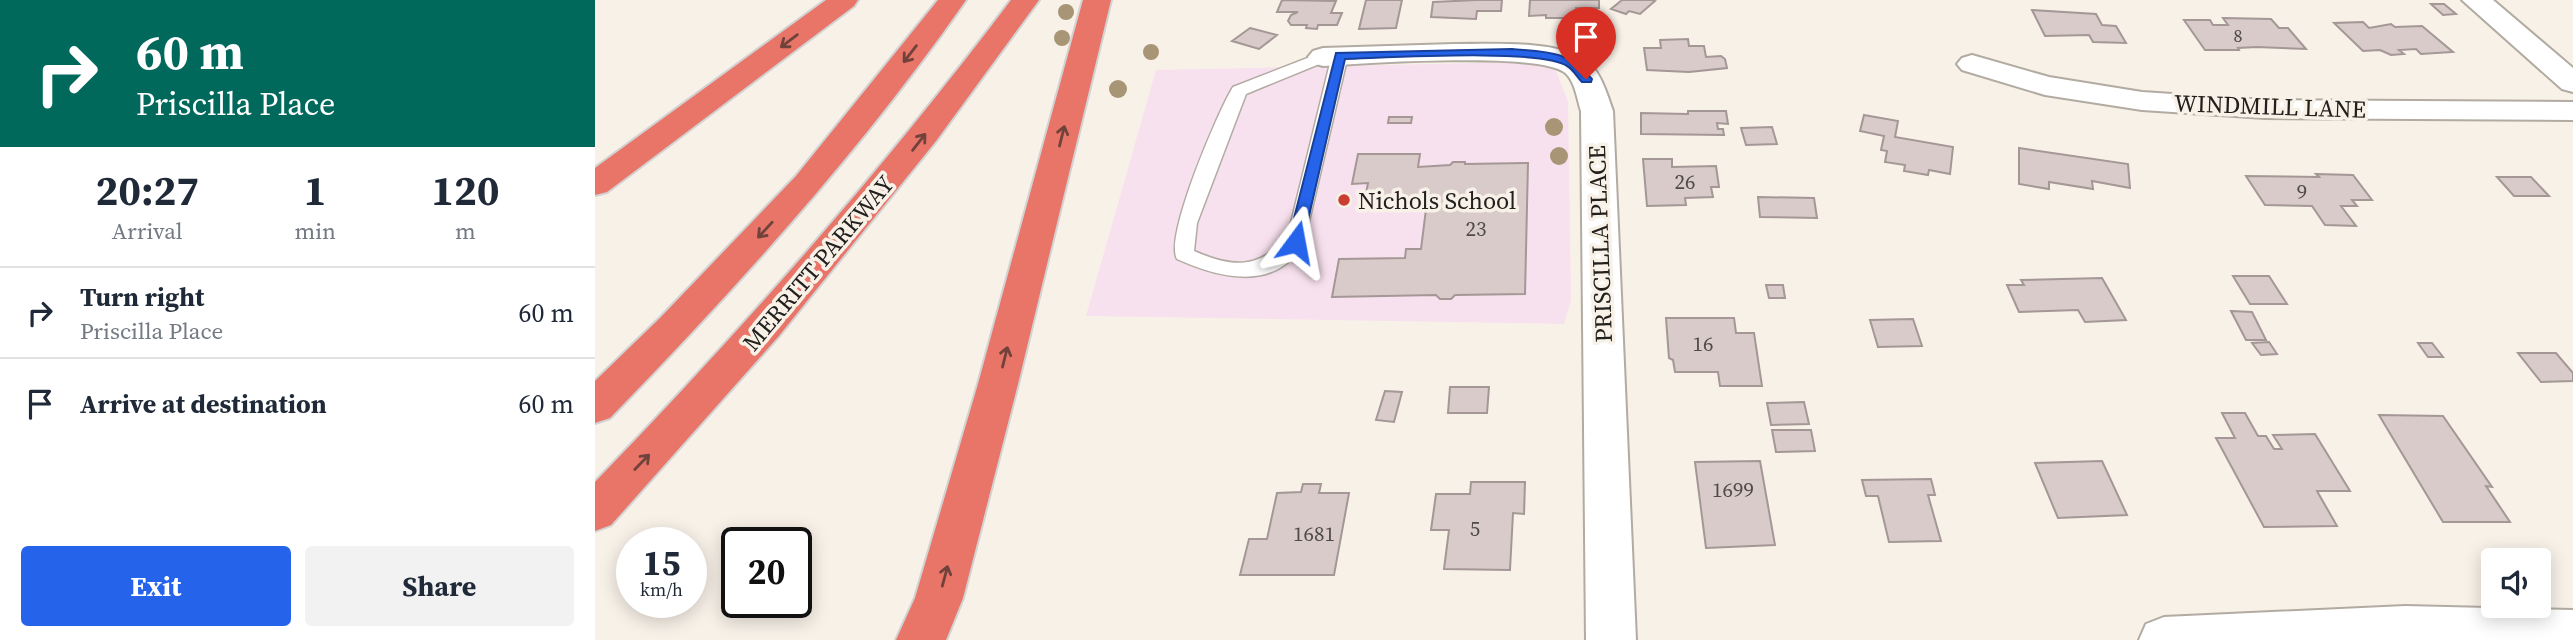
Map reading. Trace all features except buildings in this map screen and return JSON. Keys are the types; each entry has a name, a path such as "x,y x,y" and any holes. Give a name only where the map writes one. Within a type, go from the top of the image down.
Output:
{"highway":[{"path":"595,184 844,0"},
{"path":"595,407 675,327 808,184 952,0"},
{"name":"MERRITT PARKWAY","path":"595,512 680,423 835,247 975,69 1025,0"},
{"path":"921,640 939,598 1097,0"}],"street":[{"path":"2476,0 2573,83"},
{"name":"PRISCILLA PLACE","path":"1332,56 1512,52 1551,56 1571,63 1586,79 1597,111 1611,640"},
{"name":"WINDMILL LANE","path":"1972,64 2045,86 2142,101 2265,109 2573,111"},
{"path":"2164,640 2573,633"}],"lane":[{"path":"1332,56 1296,242 1274,263 1244,269 1206,265 1184,254 1187,223 1212,154 1240,91 1332,56"}],"shaded area":[{"name":"Nichols School","path":"1544,63 1556,71 1568,101 1571,300 1564,324 1086,316 1156,70"}],"place":[{"name":"Nichols School","path":"1344,200"}],"route":[{"path":"1296,242 1340,55 1512,52 1551,56 1571,63 1586,79"}]}
